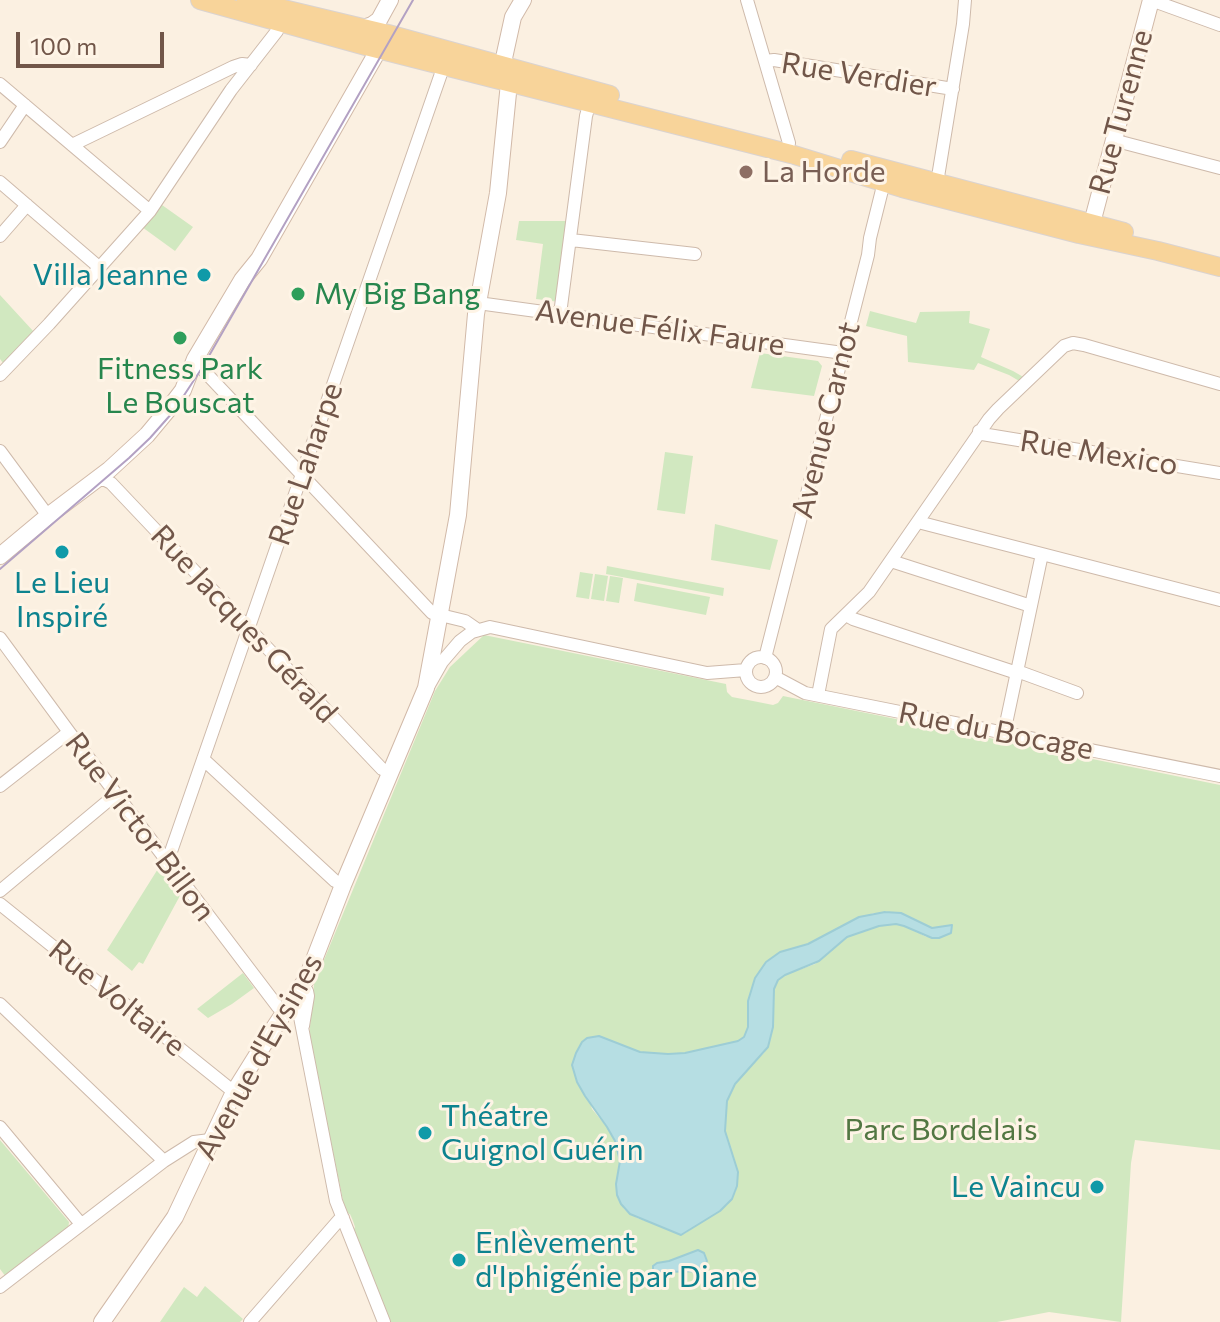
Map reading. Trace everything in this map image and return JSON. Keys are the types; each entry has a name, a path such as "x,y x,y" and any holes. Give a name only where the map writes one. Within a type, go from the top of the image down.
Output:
{"main road":[{"path":"200,0 377,33 482,59 506,74 590,102 791,154 882,175 937,183 1220,257"},
{"path":"246,0 302,29 377,33 444,65 506,74 615,97 789,143 1007,215 1220,267"}],"street":[{"path":"0,556 136,445 183,390 195,359 242,280 259,259 377,33 390,0"},
{"path":"482,59 492,53 523,0"},
{"path":"747,0 789,143"},
{"path":"937,183 965,0"},
{"path":"1151,0 1220,25"},
{"name":"Rue Turenne","path":"1092,223 1151,0"},
{"path":"0,375 150,211 183,159 277,31 275,15"},
{"name":"Avenue d'Eysines","path":"102,1322 175,1217 234,1092 312,969 343,885 426,688 458,515 478,303 498,193 505,50 513,17"},
{"path":"302,29 377,33"},
{"name":"Rue Verdier","path":"765,61 953,89"},
{"path":"72,145 233,67 251,65"},
{"name":"Rue Laharpe","path":"167,863 444,65"},
{"path":"0,84 150,211"},
{"path":"560,314 590,102"},
{"path":"0,142 25,105"},
{"path":"1113,140 1220,168"},
{"name":"Avenue Carnot","path":"765,658 868,255 882,175"},
{"path":"0,182 100,268"},
{"path":"0,236 27,205"},
{"path":"1007,215 1071,225 1092,223"},
{"path":"571,240 695,254"},
{"name":"Avenue Félix Faure","path":"478,303 843,353"},
{"path":"818,695 831,629 863,599 979,431 1064,346 1073,343 1220,384"},
{"path":"195,359 432,613 465,621 478,630 490,627 707,673 746,670"},
{"name":"Rue Mexico","path":"979,431 982,434 1220,473"},
{"path":"0,451 48,516"},
{"name":"Rue Jacques Gérald","path":"96,480 109,481 382,769 390,773"},
{"path":"918,522 1220,600"},
{"path":"1004,733 1042,554"},
{"path":"891,561 1031,606"},
{"path":"846,615 1077,693"},
{"name":"Avenue d'Eysines","path":"426,688 460,641 478,630"},
{"name":"Rue Victor Billon","path":"0,638 115,795 278,1007 300,1017 302,1029"},
{"path":"755,658 765,658 775,667 775,677 770,684 761,687 747,678 746,670 755,658"},
{"name":"Rue du Bocage","path":"775,677 797,690 818,695 1220,776"},
{"path":"0,786 69,732"},
{"path":"203,759 343,885"},
{"path":"0,891 115,795"},
{"name":"Rue Voltaire","path":"0,904 234,1092"},
{"path":"302,988 308,996 302,1029 336,1201 384,1322"},
{"path":"0,1004 164,1161"},
{"path":"0,1127 81,1224"},
{"path":"0,1287 164,1161 194,1142 210,1140"},
{"path":"250,1322 263,1316 343,1218"}],"green space":[{"path":"162,205 193,227 175,251 142,227"},
{"path":"519,221 571,221 559,302 536,299 543,244 516,240"},
{"path":"0,295 34,332 3,363 0,359"},
{"path":"870,311 916,323 920,312 970,311 969,323 990,329 981,357 1025,378 1021,382 978,363 974,370 908,362 907,336 866,326"},
{"path":"760,353 818,361 822,366 814,396 751,388"},
{"path":"665,452 693,456 685,514 657,510"},
{"path":"715,524 778,540 770,570 711,560"},
{"path":"607,566 724,588 723,596 606,574"},
{"path":"580,572 593,574 589,599 576,597"},
{"path":"595,574 608,576 604,601 591,599"},
{"path":"610,576 623,578 619,603 606,601"},
{"path":"637,583 710,597 706,615 634,601"},
{"name":"Parc Bordelais","path":"484,635 726,684 727,692 732,697 773,705 783,696 1220,785 1220,1150 1135,1140 1121,1322 1049,1312 997,1322 391,1322 353,1231 353,1221 345,1210 309,1037 314,984 435,691 450,667","holes":["874,913 941,928 927,937 896,924 857,932 842,940 815,964 778,980 774,989 771,1037 764,1053 735,1084 727,1101 725,1131 737,1186 727,1205 684,1234 637,1218 624,1209 616,1184 620,1161 615,1141 592,1109 576,1053 582,1042 599,1036 640,1052 668,1054 738,1041 744,1037 748,1027 748,1001 780,952 808,944"]},
{"path":"161,864 182,892 143,964 139,962 132,971 107,950"},
{"path":"243,973 254,988 208,1018 197,1009"},
{"path":"0,1140 69,1222 68,1230 6,1277 0,1269"},
{"path":"205,1286 243,1319 240,1322 160,1322 184,1287 197,1297"}],"water":[{"path":"885,912 901,913 932,928 952,925 951,933 932,938 896,924 879,926 847,937 819,961 778,980 774,989 773,1027 768,1047 735,1084 727,1101 725,1131 738,1172 732,1199 720,1211 681,1235 630,1214 617,1195 620,1161 615,1141 577,1082 572,1065 582,1042 599,1036 640,1052 668,1054 738,1041 744,1037 748,1027 748,1001 755,978 766,962 780,952 808,944 859,917"},
{"path":"698,1250 704,1253 707,1261 703,1271 653,1271 657,1263"}],"tram line":[{"path":"0,569 129,458 173,412 202,368 413,0"}],"place":[{"name":"La Horde","path":"746,172"},
{"name":"Villa Jeanne","path":"204,275"},
{"name":"My Big Bang","path":"298,294"},
{"name":"Fitness Park Le Bouscat","path":"180,338"},
{"name":"Le Lieu Inspiré","path":"62,552"},
{"name":"Théatre Guignol Guérin","path":"425,1133"},
{"name":"Le Vaincu","path":"1097,1187"},
{"name":"Enlèvement d'Iphigénie par Diane","path":"459,1260"}]}
